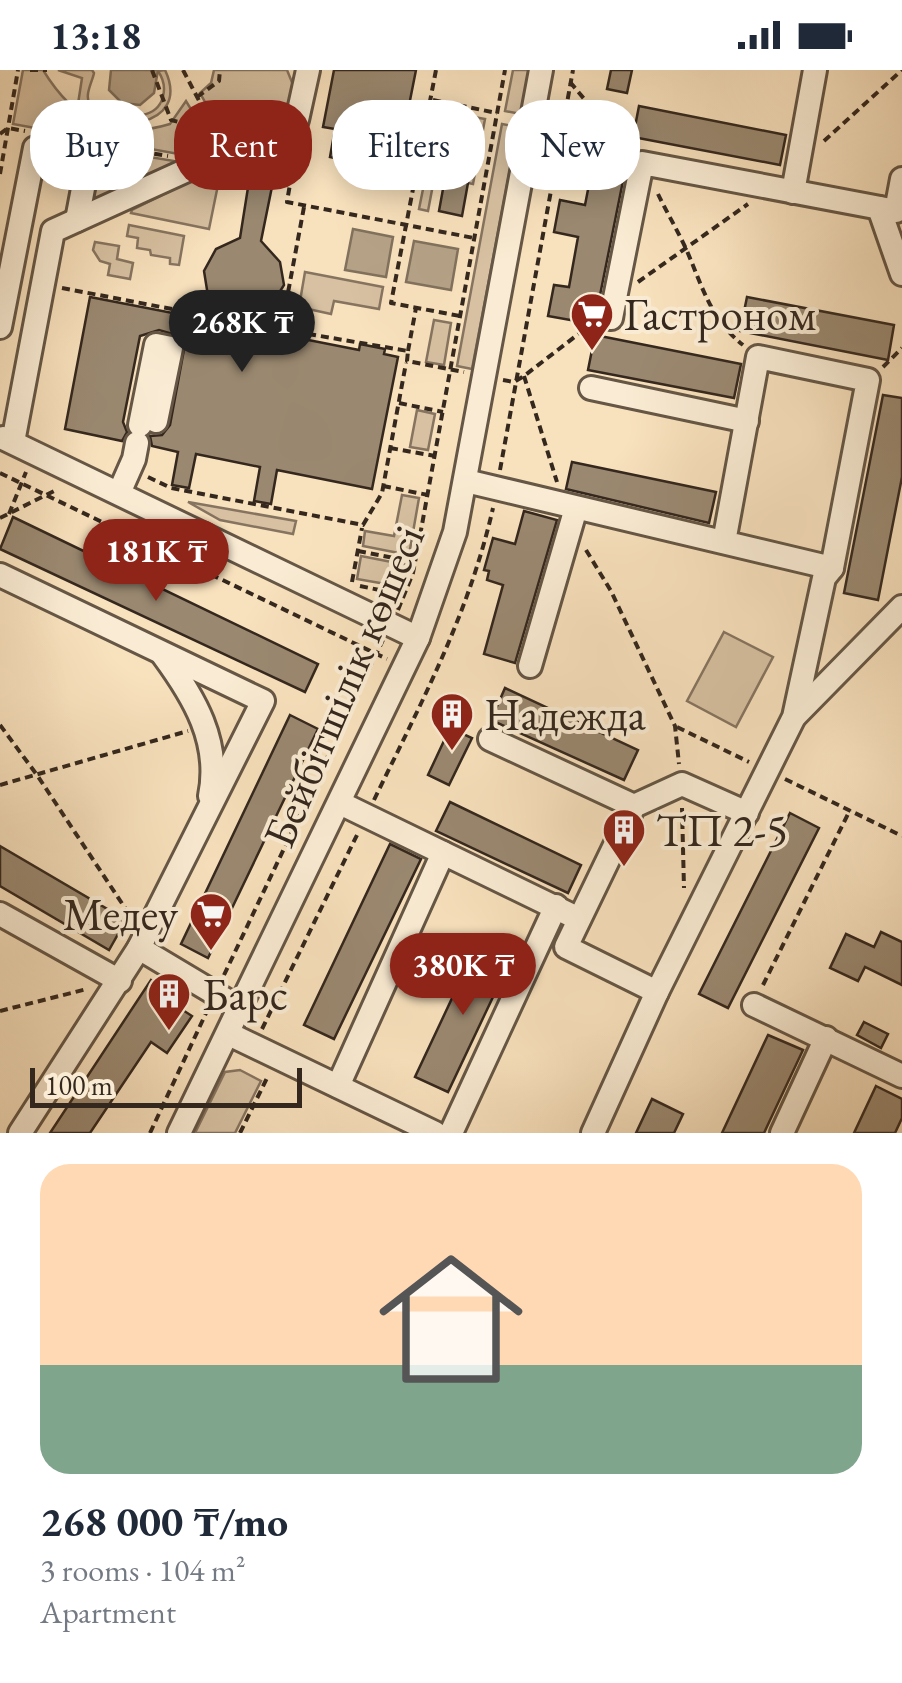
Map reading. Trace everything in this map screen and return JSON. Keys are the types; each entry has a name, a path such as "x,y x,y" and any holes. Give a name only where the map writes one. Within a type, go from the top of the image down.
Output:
{"street":[{"path":"301,100 308,70"},
{"name":"Бейбітшілік көшесі","path":"180,1133 418,638 447,560 466,482 542,70"},
{"path":"783,190 816,70"},
{"path":"0,327 34,148 89,158 76,220"},
{"path":"612,312 642,163 896,211 902,179"},
{"path":"174,182 53,231 7,439 418,638"},
{"path":"879,208 902,274"},
{"path":"593,1133 794,717 824,578 832,568 868,380 758,357 724,542"},
{"path":"591,388 746,421"},
{"path":"119,493 144,430"},
{"path":"466,482 571,513 724,542 832,568"},
{"path":"530,666 571,513"},
{"path":"0,576 263,700 120,981 20,1133"},
{"path":"794,717 902,607"},
{"path":"162,654 180,678 205,726 213,769 206,814"},
{"path":"490,739 634,806"},
{"path":"658,992 566,947 634,806 682,784 747,813"},
{"path":"340,803 579,919"},
{"path":"338,1086 443,853"},
{"path":"451,1133 556,906"},
{"path":"0,914 120,981"},
{"path":"141,942 241,1009"},
{"path":"754,1004 902,1076"},
{"path":"230,1034 436,1133"},
{"path":"782,1133 826,1038"}],"path":[{"path":"0,173 18,70"},
{"path":"30,70 46,70"},
{"path":"152,70 174,121"},
{"path":"183,70 199,100"},
{"path":"197,97 219,81 220,70"},
{"path":"431,100 436,70"},
{"path":"824,141 902,70"},
{"path":"570,82 624,148 642,163 686,248 708,304 726,332 758,357"},
{"path":"485,111 497,113"},
{"path":"0,134 8,128 30,132"},
{"path":"154,153 173,156"},
{"path":"289,190 287,202 474,238"},
{"path":"414,190 391,303 460,316"},
{"path":"406,361 514,382 612,312 631,287 686,248 783,190"},
{"path":"280,330 304,206"},
{"path":"43,284 224,319"},
{"path":"404,595 351,588 363,526 383,486 416,308"},
{"path":"244,323 408,352"},
{"path":"868,380 902,348"},
{"path":"524,376 571,513 675,726 682,784 684,891"},
{"path":"399,404 442,412"},
{"path":"390,448 435,456"},
{"path":"0,473 432,681"},
{"path":"158,481 171,488 363,526"},
{"path":"383,486 428,495"},
{"path":"0,518 46,495"},
{"path":"358,551 415,562"},
{"path":"0,725 37,774 141,942"},
{"path":"0,784 205,726"},
{"path":"675,726 902,836"},
{"path":"754,1004 850,810"},
{"path":"0,1011 120,981"},
{"path":"240,1133 277,1057"}],"shaded area":[{"path":"23,70 43,70 66,100 30,100 30,127 13,124"},
{"path":"58,70 92,70 89,100 79,100 82,78"},
{"path":"111,70 158,70 154,93 146,100 119,100 109,90"},
{"path":"165,70 170,90 167,105 154,116 154,110 164,91 158,71"},
{"path":"214,70 287,70 299,100 204,100 200,93 211,83"},
{"path":"513,70 529,70 524,100 507,100"},
{"path":"174,118 174,153 154,150 154,128 170,124"},
{"path":"502,124 505,125 506,190 472,369 457,366"},
{"path":"154,158 174,161 174,168 154,178"},
{"path":"174,189 217,190 209,229 131,213"},
{"path":"95,190 127,190 103,201 94,197"},
{"path":"423,190 432,190 428,211 419,209"},
{"path":"129,225 184,236 179,265 170,264 170,258 137,248 138,238 127,236"},
{"path":"353,229 393,237 386,277 345,270"},
{"path":"414,241 458,249 451,290 406,282"},
{"path":"95,242 119,246 117,259 133,263 130,279 108,275 110,264 100,261 93,250"},
{"path":"305,272 383,287 379,309 334,301 331,314 299,307"},
{"path":"434,320 451,323 444,365 426,362"},
{"path":"417,410 435,414 428,450 410,447"},
{"path":"402,495 419,498 409,555 363,546 365,531 394,536"},
{"path":"188,502 296,521 293,534 220,520"},
{"path":"361,556 407,565 403,587 357,579"},
{"path":"724,632 773,657 736,727 687,701"},
{"path":"240,1070 261,1081 235,1133 195,1133 225,1072"}],"building":[{"path":"334,70 416,70 410,100 332,100 332,128 323,127"},
{"path":"611,70 632,70 627,93 607,89"},
{"path":"640,106 786,135 780,165 640,138"},
{"path":"248,190 271,190 261,241 280,262 284,285 269,309 238,326 359,350 360,344 385,349 384,354 398,357 372,489 277,470 271,504 254,501 260,467 196,454 189,488 172,485 178,452 152,446 150,436 162,435 170,425 185,344 180,336 159,330 140,336 123,422 127,432 122,441 65,429 90,297 229,324 208,296 204,271 216,249 240,238"},
{"path":"443,190 467,190 462,216 439,211"},
{"path":"588,190 621,190 596,315 598,325 548,316 554,285 569,287 578,237 554,232 560,200 585,205"},
{"path":"747,297 894,325 888,360 740,331"},
{"path":"595,335 741,364 734,398 588,370"},
{"path":"883,395 902,398 902,477 878,600 844,593"},
{"path":"572,462 716,492 709,523 566,489"},
{"path":"524,511 557,520 515,663 484,654 503,585 487,580 489,571 484,570 493,538 515,544"},
{"path":"13,517 318,664 305,692 0,549"},
{"path":"505,688 638,750 624,780 491,720"},
{"path":"290,715 318,729 208,958 181,944"},
{"name":"Надежда","path":"450,728 472,738 449,785 428,775"},
{"path":"450,802 581,865 568,893 436,831"},
{"path":"790,813 819,828 728,1008 699,994"},
{"path":"390,844 421,859 334,1039 304,1025"},
{"path":"0,846 126,920 109,950 0,886"},
{"path":"881,932 902,942 902,985 865,967 858,981 830,968 846,934 874,947"},
{"path":"478,943 511,959 448,1092 415,1077"},
{"path":"151,980 179,999 175,1005 192,1016 167,1053 151,1042 90,1133 50,1133"},
{"path":"864,1022 888,1034 881,1048 857,1035"},
{"path":"768,1035 803,1050 764,1133 722,1133"},
{"path":"876,1086 902,1099 902,1118 895,1133 854,1133"},
{"path":"652,1099 683,1114 674,1133 636,1133"}],"place":[{"name":"Гастроном","path":"592,352"},
{"name":"Надежда","path":"452,752"},
{"name":"ТП 2-5","path":"624,868"},
{"name":"Медеу","path":"211,952"},
{"name":"Барс","path":"169,1032"}]}
